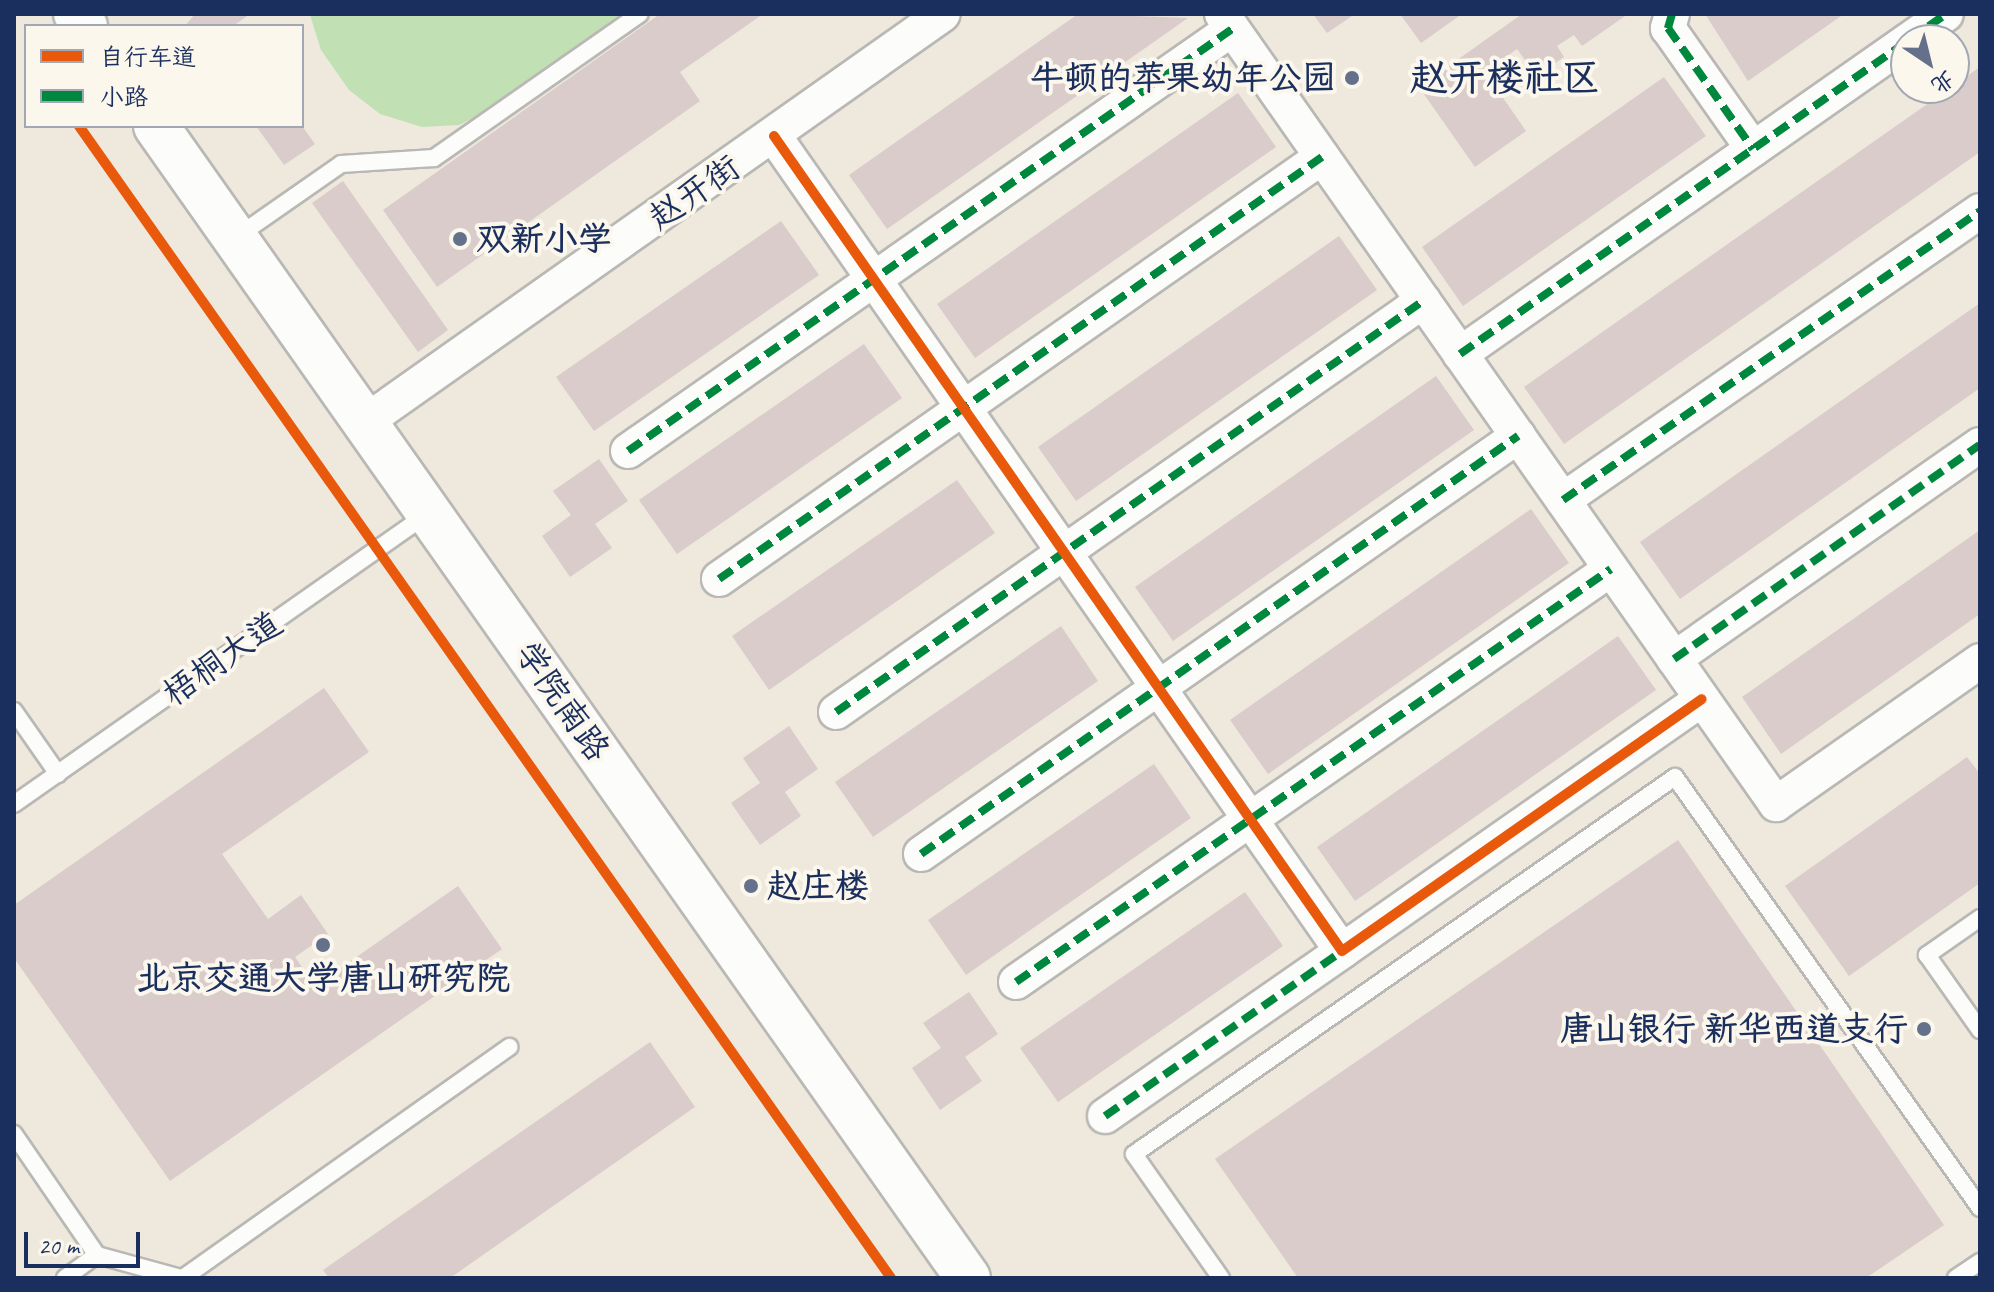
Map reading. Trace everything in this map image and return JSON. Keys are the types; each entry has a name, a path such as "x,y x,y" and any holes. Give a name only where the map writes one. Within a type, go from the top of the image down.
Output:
{"main road":[{"name":"学院南路","path":"157,128 968,1278"}],"street":[{"name":"赵开街","path":"365,422 943,14"},
{"path":"1672,14 1668,28 1753,149"},
{"path":"628,451 874,280 1227,21 1776,804 1980,661"},
{"path":"1460,354 1890,54"},
{"path":"774,136 1342,951"},
{"path":"719,579 1322,157"},
{"path":"1563,500 1980,211"},
{"path":"836,712 1423,301"},
{"path":"921,854 1518,436"},
{"path":"1674,659 1980,445"},
{"path":"1016,982 1611,569"},
{"path":"1105,1116 1702,699"}],"lane":[{"path":"235,238 341,164 434,158 640,14"},
{"name":"梧桐大道","path":"14,804 431,512"},
{"path":"14,711 58,774"},
{"path":"1221,1278 1134,1154 1675,777 1980,1208"},
{"path":"1980,918 1927,955 1980,1030"},
{"path":"14,1134 97,1255 182,1278 509,1047"},
{"path":"65,1278 97,1255"},
{"path":"1956,1278 1980,1262"}],"green space":[{"path":"631,14 509,100 459,125 422,127 380,114 349,90 321,50 310,15"}],"building":[{"path":"195,14 250,14 236,24 187,24"},
{"path":"660,14 763,14 680,72 700,101 437,287 383,210"},
{"path":"1078,14 1188,18 887,229 849,175"},
{"path":"1313,14 1355,14 1327,33"},
{"path":"1400,14 1462,14 1421,43"},
{"path":"1522,14 1628,14 1582,46 1574,35 1557,46 1564,57 1537,76 1517,49 1485,72 1526,131 1475,167 1419,87"},
{"path":"1705,14 1844,14 1748,81"},
{"path":"1980,67 1980,152 1564,444 1524,387 1927,104 1970,104 1970,74"},
{"path":"1664,77 1706,136 1463,306 1422,247"},
{"path":"1238,93 1276,147 975,358 937,304"},
{"path":"257,128 303,128 315,144 284,165"},
{"path":"343,181 448,330 418,352 312,203"},
{"path":"781,221 819,275 594,431 556,377"},
{"path":"1339,236 1377,290 1076,501 1038,447"},
{"path":"1980,303 1980,388 1680,599 1640,542"},
{"path":"864,344 902,398 677,554 639,500"},
{"path":"1436,376 1474,430 1173,641 1135,587"},
{"path":"599,459 628,501 595,524 612,548 570,577 542,536 571,515 553,491"},
{"path":"957,480 995,533 769,690 732,636"},
{"path":"1531,509 1569,563 1268,774 1230,720"},
{"path":"1980,530 1980,614 1781,754 1742,697"},
{"path":"1061,626 1098,681 873,837 835,782"},
{"path":"1618,636 1656,690 1355,901 1317,847"},
{"path":"324,688 369,752 222,854 268,919 301,895 328,934 295,957 315,986 458,886 502,949 170,1181 14,958 14,905"},
{"path":"789,726 818,769 785,792 801,816 760,845 731,803 760,783 743,758"},
{"path":"1967,757 1980,774 1980,883 1849,976 1785,886"},
{"path":"1154,764 1191,818 966,975 928,920"},
{"path":"1678,840 1944,1225 1866,1278 1298,1278 1215,1159"},
{"path":"1245,892 1283,946 1058,1102 1020,1048"},
{"path":"969,992 998,1034 965,1057 982,1081 940,1110 912,1068 941,1048 923,1023"},
{"path":"650,1042 695,1107 450,1278 329,1278 323,1270"}],"marked path":[{"path":"1672,14 1668,28 1753,149"},
{"path":"1932,24 1946,14"},
{"path":"628,451 1232,29"},
{"path":"1460,354 1890,53"},
{"path":"719,579 1322,157"},
{"path":"1563,500 1980,211"},
{"path":"836,712 1423,301"},
{"path":"921,854 1518,436"},
{"path":"1674,659 1980,445"},
{"path":"1016,982 1611,569"},
{"path":"1105,1116 1342,951"}],"cycle path":[{"path":"80,128 891,1278"},
{"path":"774,136 1342,951 1702,699"}],"place":[{"name":"牛顿的苹果幼年公园","path":"1352,78"},
{"name":"双新小学","path":"460,239"},
{"name":"赵庄楼","path":"751,886"},
{"name":"北京交通大学唐山研究院","path":"323,945"},
{"name":"唐山银行 新华西道支行","path":"1924,1029"}],"district":[{"name":"赵开楼社区","path":"1505,78"}]}
